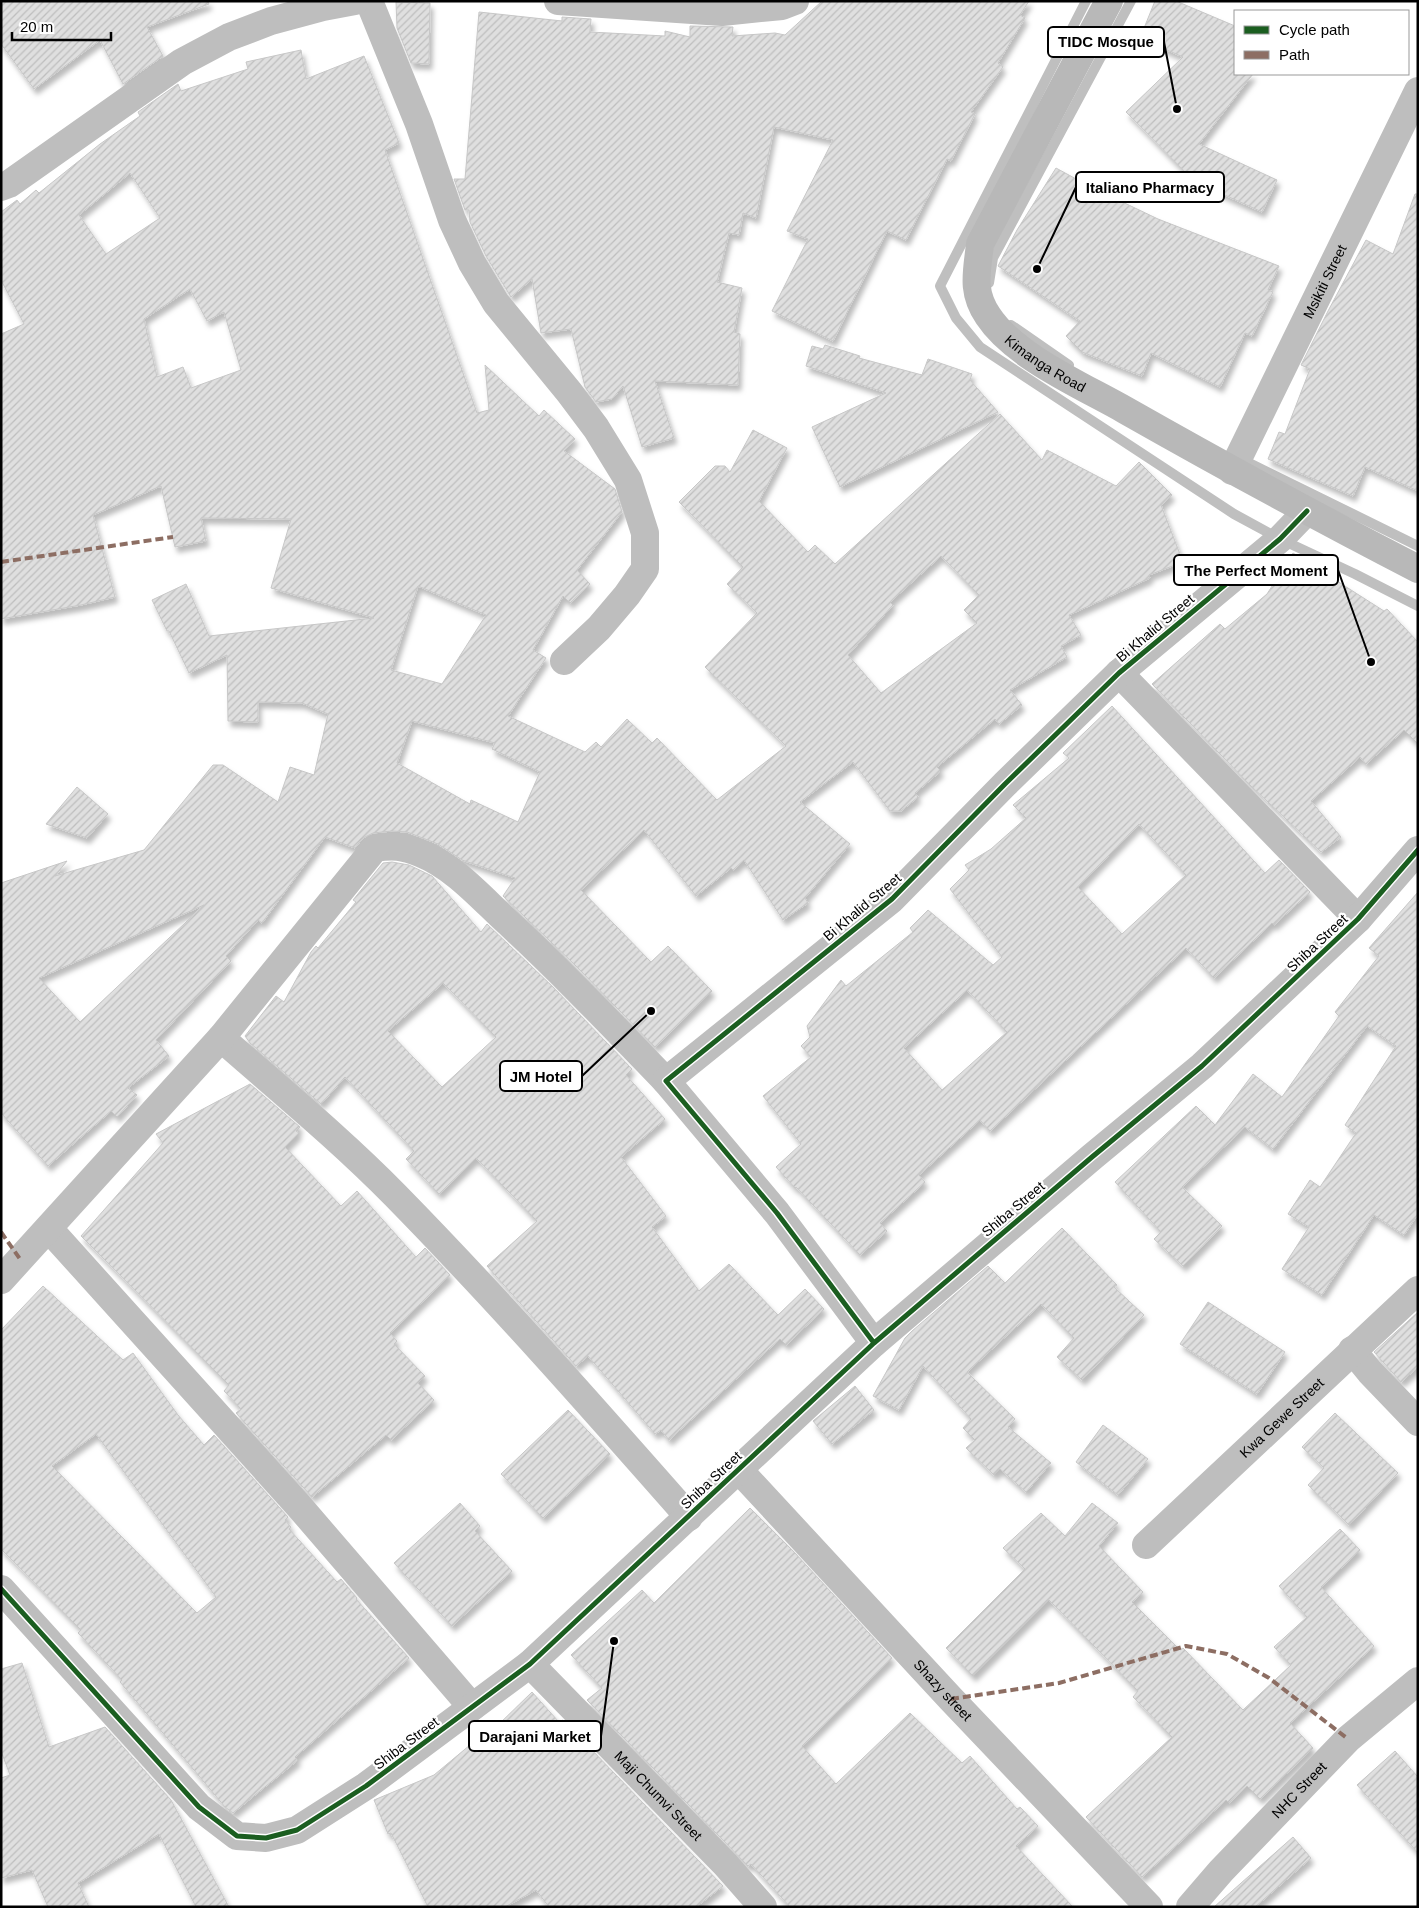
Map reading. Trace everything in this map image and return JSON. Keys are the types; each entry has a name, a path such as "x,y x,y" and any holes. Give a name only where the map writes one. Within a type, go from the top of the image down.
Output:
{"street":[{"path":"1,187 9,184 182,62 229,37 271,21 355,1"},
{"path":"369,1 419,124 452,220 472,263 496,303 596,428 628,480 645,533 644,569 627,595 599,628 564,662"},
{"path":"558,1 722,12 782,6 795,1"},
{"name":"Kimanga Road","path":"1109,1 980,244 976,287 988,316 1011,342 1042,364 1307,512 1418,569"},
{"name":"Msikiti Street","path":"1232,471 1418,92"},
{"name":"Bi Khalid Street","path":"666,1081 892,900 1004,784 1119,673 1280,539 1307,512"},
{"path":"1119,673 1358,919"},
{"path":"1,1280 221,1038 376,848 394,845 421,853 449,870 476,892 537,949 666,1081 777,1213 874,1343"},
{"name":"Shiba Street","path":"1,1589 199,1807 237,1836 266,1838 297,1830 366,1786 530,1664 874,1343 1202,1066 1358,919 1418,850"},
{"path":"221,1038 312,1117 394,1194 531,1338 689,1517"},
{"path":"49,1229 298,1505 472,1707"},
{"name":"Kwa Gewe Street","path":"1146,1545 1418,1290"},
{"path":"1352,1350 1370,1372 1418,1422"},
{"name":"Shazy street","path":"739,1470 958,1706 1149,1907"},
{"name":"Maji Chumvi Street","path":"530,1664 726,1865 762,1907"},
{"name":"NHC Street","path":"1190,1907 1221,1871 1348,1739 1418,1681"}],"building":[{"path":"1,1 208,1 209,4 147,27 163,56 123,84 100,40 34,89 1,44"},
{"path":"822,1 1029,1 1020,15 1025,18 998,63 1003,67 971,112 975,114 951,161 947,159 906,240 887,231 833,341 772,311 808,239 787,231 833,140 774,127 756,218 743,213 739,235 729,233 717,282 742,288 734,332 740,334 738,385 655,381 674,438 642,447 623,386 612,399 596,402 585,387 571,329 541,333 532,279 511,297 486,256 470,222 469,210 465,210 454,179 465,179 479,12 562,21 562,17 591,19 590,32 665,36 665,31 690,37 690,26 733,27 732,36 775,33 785,35"},
{"path":"1155,1 1176,1 1234,26 1234,75 1252,75 1199,144 1277,180 1262,212 1194,181 1126,112 1183,57 1140,38"},
{"path":"396,2 430,3 429,64 411,63 397,28"},
{"path":"301,50 306,79 364,56 399,143 385,150 477,413 489,410 485,365 539,416 544,410 575,439 564,451 615,489 622,512 577,570 590,584 570,603 563,596 533,650 546,658 508,716 585,752 596,742 601,747 627,719 652,743 657,738 717,800 786,746 705,667 757,613 727,584 743,567 679,502 715,466 725,466 730,472 753,430 787,448 759,501 808,552 815,545 835,564 1000,414 1042,460 1047,450 1116,486 1139,462 1172,495 1161,505 1183,562 1149,575 1150,578 1069,615 1081,635 1061,646 1067,657 1010,690 1022,705 999,724 995,719 937,767 941,771 915,793 918,797 901,811 890,811 853,762 800,802 850,844 805,898 808,903 783,920 744,860 696,896 644,830 581,890 651,962 668,946 712,991 655,1047 575,965 503,896 515,878 462,860 438,844 407,832 373,833 363,838 355,848 325,837 262,923 258,920 226,956 231,961 156,1040 169,1056 128,1088 137,1095 117,1117 111,1111 48,1166 1,1113 1,883 67,861 55,876 144,850 213,765 223,765 278,802 290,767 314,775 328,714 302,703 258,702 258,722 228,721 227,655 189,673 152,600 186,584 209,636 374,618 271,588 291,519 201,518 206,541 175,547 161,486 93,515 115,597 1,619 1,334 24,324 1,280 1,212 17,200 20,204 36,190 39,193 100,144 140,116 138,112 178,84 181,91 248,69 246,62","holes":["130,173 160,218 106,254 79,215","190,289 207,321 224,312 241,370 191,388 183,367 157,377 144,319","941,556 979,595 964,610 977,623 881,693 848,655 893,605 890,602","418,586 486,615 442,684 391,670","412,721 495,743 492,749 540,772 518,822 471,800 470,804 397,763","204,905 80,1022 39,978"]},
{"path":"1056,168 1158,219 1279,266 1268,290 1273,292 1252,336 1245,333 1220,387 1151,353 1142,376 1082,352 1066,336 1080,321 998,266 1017,230"},
{"path":"1415,194 1418,194 1418,491 1365,467 1353,496 1268,459 1279,432 1285,434 1310,369 1301,365 1366,240 1393,254"},
{"path":"825,345 860,356 859,358 922,375 928,359 972,374 970,380 998,412 840,487 812,427 886,393 806,366 812,346 823,349"},
{"path":"1293,553 1384,611 1387,609 1418,642 1418,744 1404,730 1366,764 1360,757 1311,801 1341,837 1321,852 1251,786 1152,684 1220,624 1225,629 1267,594"},
{"path":"1112,706 1265,873 1279,860 1310,892 1274,925 1272,923 1214,978 1186,948 990,1131 980,1120 919,1175 925,1182 880,1223 887,1231 860,1255 776,1167 801,1144 763,1096 811,1057 801,1046 810,1037 807,1026 841,980 846,986 913,932 910,928 928,910 993,965 1002,957 950,889 969,870 965,865 991,849 1026,818 1013,805 1069,758 1063,753","holes":["1139,824 1186,875 1122,934 1078,887","967,990 1007,1032 942,1090 904,1048"]},
{"path":"77,787 108,814 87,838 46,824"},
{"path":"392,862 409,865 432,876 481,932 487,924 553,987 632,1069 626,1075 665,1119 621,1157 666,1216 652,1227 699,1291 729,1264 778,1315 805,1289 824,1309 786,1345 780,1339 669,1440 661,1430 655,1434 588,1356 576,1366 487,1266 537,1221 476,1158 439,1194 406,1159 414,1151 345,1077 321,1104 250,1043 245,1036 276,996 284,1002 311,952 316,946 318,948 356,902 353,900 383,863","holes":["443,983 496,1037 442,1087 388,1031"]},
{"path":"1418,892 1418,1214 1404,1235 1374,1215 1322,1295 1282,1269 1309,1227 1288,1214 1310,1180 1320,1187 1356,1133 1345,1125 1396,1046 1367,1026 1273,1149 1245,1127 1182,1187 1222,1226 1183,1266 1154,1239 1161,1232 1115,1182 1196,1106 1215,1125 1253,1074 1282,1097 1339,1016 1335,1012 1379,956 1369,948"},
{"path":"250,1084 300,1127 296,1131 299,1133 285,1147 341,1206 357,1191 416,1257 425,1248 450,1275 390,1333 397,1341 394,1344 425,1376 418,1383 434,1400 391,1440 386,1435 312,1497 236,1413 241,1409 224,1391 229,1385 81,1236 163,1143 156,1134"},
{"path":"1062,1228 1117,1285 1114,1287 1144,1315 1082,1380 1057,1357 1074,1338 1041,1304 967,1372 1015,1419 1008,1427 1051,1463 1026,1492 1000,1469 994,1475 966,1448 975,1440 963,1428 971,1419 923,1366 899,1410 873,1396 905,1338 912,1331 988,1266 1005,1283"},
{"path":"43,1286 123,1360 133,1353 178,1415 204,1445 214,1435 288,1517 285,1520 291,1527 289,1529 337,1582 341,1579 356,1599 409,1658 295,1757 298,1760 233,1813 225,1807 120,1682 122,1680 78,1633 81,1630 1,1549 1,1330","holes":["96,1434 216,1597 197,1613 52,1466"]},
{"path":"1208,1302 1285,1352 1257,1394 1180,1344"},
{"path":"1418,1312 1418,1367 1401,1382 1374,1352"},
{"path":"855,1386 874,1410 832,1444 813,1421"},
{"path":"568,1410 610,1454 543,1518 501,1474"},
{"path":"1335,1413 1398,1473 1349,1525 1308,1485 1324,1468 1302,1447"},
{"path":"1103,1425 1148,1459 1118,1495 1076,1462"},
{"path":"460,1503 480,1526 475,1531 512,1571 452,1626 394,1563"},
{"path":"1092,1503 1118,1523 1099,1546 1143,1592 1132,1602 1180,1650 1183,1648 1243,1710 1291,1665 1274,1647 1307,1617 1279,1586 1340,1529 1360,1550 1321,1587 1374,1646 1290,1723 1313,1748 1260,1799 1247,1786 1229,1803 1226,1800 1142,1877 1086,1817 1172,1737 1133,1697 1138,1691 1049,1600 973,1676 946,1648 1025,1569 1003,1548 1041,1513 1065,1536"},
{"path":"750,1508 795,1553 892,1658 802,1746 836,1784 910,1713 962,1763 970,1756 1017,1809 1020,1807 1038,1826 1016,1846 1073,1907 790,1907 751,1864 748,1866 587,1700 602,1688 571,1655 642,1590 654,1603"},
{"path":"22,1663 49,1747 105,1727 171,1800 229,1907 196,1907 159,1834 78,1883 89,1907 48,1907 32,1870 1,1878 1,1778 10,1775 1,1751 1,1669"},
{"path":"532,1692 559,1722 563,1720 723,1886 696,1907 549,1907 536,1890 505,1907 428,1907 391,1833 388,1834 374,1800 434,1775 494,1725 496,1727"},
{"path":"1395,1751 1418,1777 1418,1853 1357,1785"},
{"path":"1293,1837 1311,1858 1255,1907 1214,1907"}],"waterway":[{"path":"1086,1 940,286 956,318 980,347 1234,514 1280,539 1418,606"},
{"path":"989,283 993,258 1131,1"},
{"path":"1011,325 1069,365"},
{"path":"1239,458 1418,546"}],"marked path":[{"path":"1,562 173,537"},
{"path":"1,1232 20,1259"},
{"path":"951,1699 1059,1683 1186,1646 1227,1654 1269,1678 1348,1739"}],"cycle path":[{"path":"874,1343 777,1213 666,1081 892,899 1005,784 1119,673 1280,539 1307,511"},
{"path":"1,1589 199,1807 237,1836 266,1838 297,1830 366,1786 530,1664 874,1343 1202,1066 1358,919 1418,850"}],"place":[{"name":"TIDC Mosque","path":"1177,109"},
{"name":"Italiano Pharmacy","path":"1037,269"},
{"name":"The Perfect Moment","path":"1371,662"},
{"name":"JM Hotel","path":"651,1011"},
{"name":"Darajani Market","path":"614,1641"}]}
